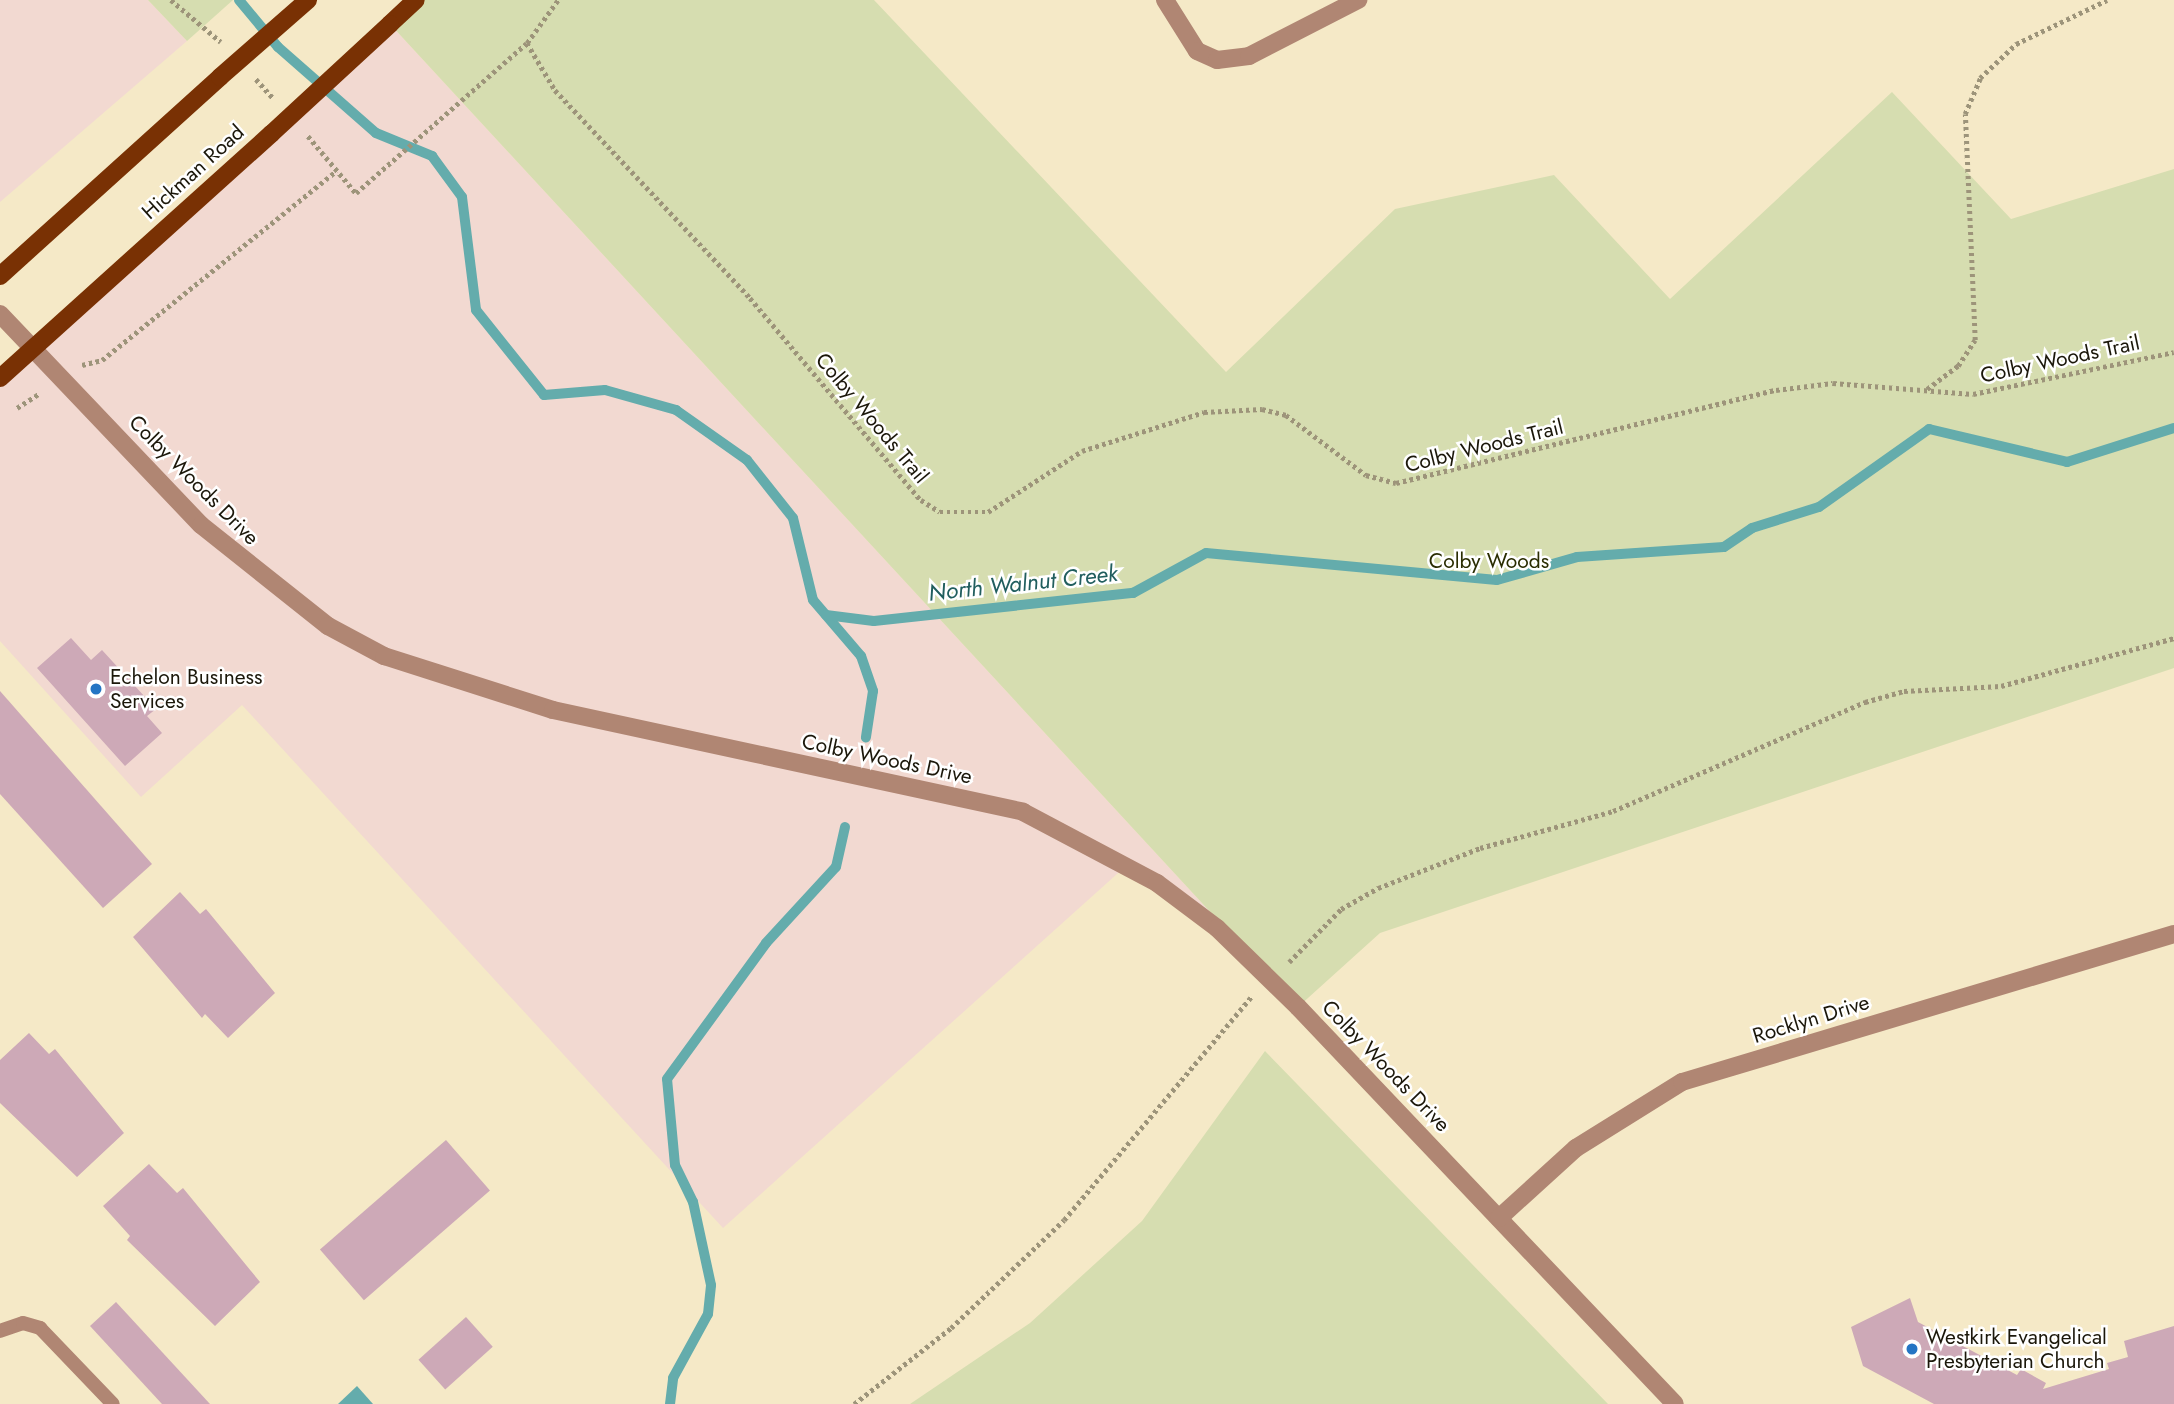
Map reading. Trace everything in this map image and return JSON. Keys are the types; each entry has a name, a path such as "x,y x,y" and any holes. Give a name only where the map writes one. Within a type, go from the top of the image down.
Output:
{"main road":[{"path":"0,276 308,0"},
{"name":"Hickman Road","path":"0,377 416,0"}],"street":[{"path":"1165,0 1197,51 1217,60 1249,56 1358,0"},
{"name":"Colby Woods Drive","path":"0,314 237,557 328,626 384,656 553,710 1023,812 1157,883 1269,979 1675,1404"},
{"name":"Rocklyn Drive","path":"1499,1218 1576,1148 1682,1082 2174,933"}],"lane":[{"path":"0,1331 23,1323 40,1328 113,1404"}],"path":[{"path":"87,362 102,360 336,171 356,193 364,187 527,43 558,0"},
{"path":"1926,390 1958,366 1975,340 1965,114 1980,78 2016,44 2107,0"},
{"name":"Colby Woods Trail","path":"527,43 555,90 750,298 921,500 940,512 988,512 1082,452 1204,412 1262,409 1286,415 1366,475 1396,483 1776,390 1833,383 1973,394 2174,352"},
{"path":"853,1404 951,1328 1064,1220 1217,1032 1341,909 1378,888 1480,848 1612,811 1865,702 1903,691 2001,686 2174,638"}],"shaded area":[{"path":"0,0 148,0 187,41 0,202"},
{"path":"390,24 1298,1007 1217,928 1127,865 723,1228 242,705 141,797 0,641 0,378"}],"green space":[{"path":"148,0 233,0 187,41"},
{"name":"Colby Woods","path":"416,0 874,0 1226,372 1395,209 1554,175 1670,299 1892,92 2011,219 2174,169 2174,668 1380,933 1298,1007 390,24"},
{"path":"1265,1051 1608,1404 910,1404 1030,1323 1142,1221"}],"water":[{"path":"357,1386 373,1404 338,1404"}],"building":[{"name":"Echelon Business Services","path":"71,638 91,660 102,650 156,709 147,716 162,733 125,766 37,668"},
{"path":"0,691 152,864 103,908 0,794"},
{"path":"180,892 200,914 206,909 275,993 228,1038 205,1014 202,1018 133,937"},
{"path":"29,1033 49,1054 55,1049 124,1133 77,1177 0,1103 0,1060"},
{"path":"446,1140 490,1191 364,1300 320,1250"},
{"path":"149,1164 177,1193 183,1188 260,1282 215,1326 127,1240 130,1236 103,1206"},
{"name":"Westkirk Evangelical Presbyterian Church","path":"1910,1298 1918,1322 2017,1375 2021,1369 2046,1383 2043,1389 2109,1369 2107,1363 2128,1357 2124,1341 2174,1326 2174,1404 1934,1404 1863,1366 1851,1327"},
{"path":"116,1302 210,1404 162,1404 90,1326"},
{"path":"466,1317 493,1347 445,1390 418,1360"}],"waterway":[{"name":"North Walnut Creek","path":"239,0 278,47 376,133 432,156 462,197 476,310 544,395 605,390 676,410 747,460 793,518 813,600 861,656 873,691 866,737"},
{"name":"North Walnut Creek","path":"826,615 874,621 1133,593 1206,553 1497,580 1577,557 1724,547 1752,528 1819,507 1929,429 2067,462 2174,428"},
{"path":"670,1404 673,1378 708,1314 711,1285 693,1202 675,1165 667,1079 766,943 836,867 845,827"}],"place":[{"name":"Echelon Business Services","path":"96,689"},
{"name":"Westkirk Evangelical Presbyterian Church","path":"1912,1349"}]}
